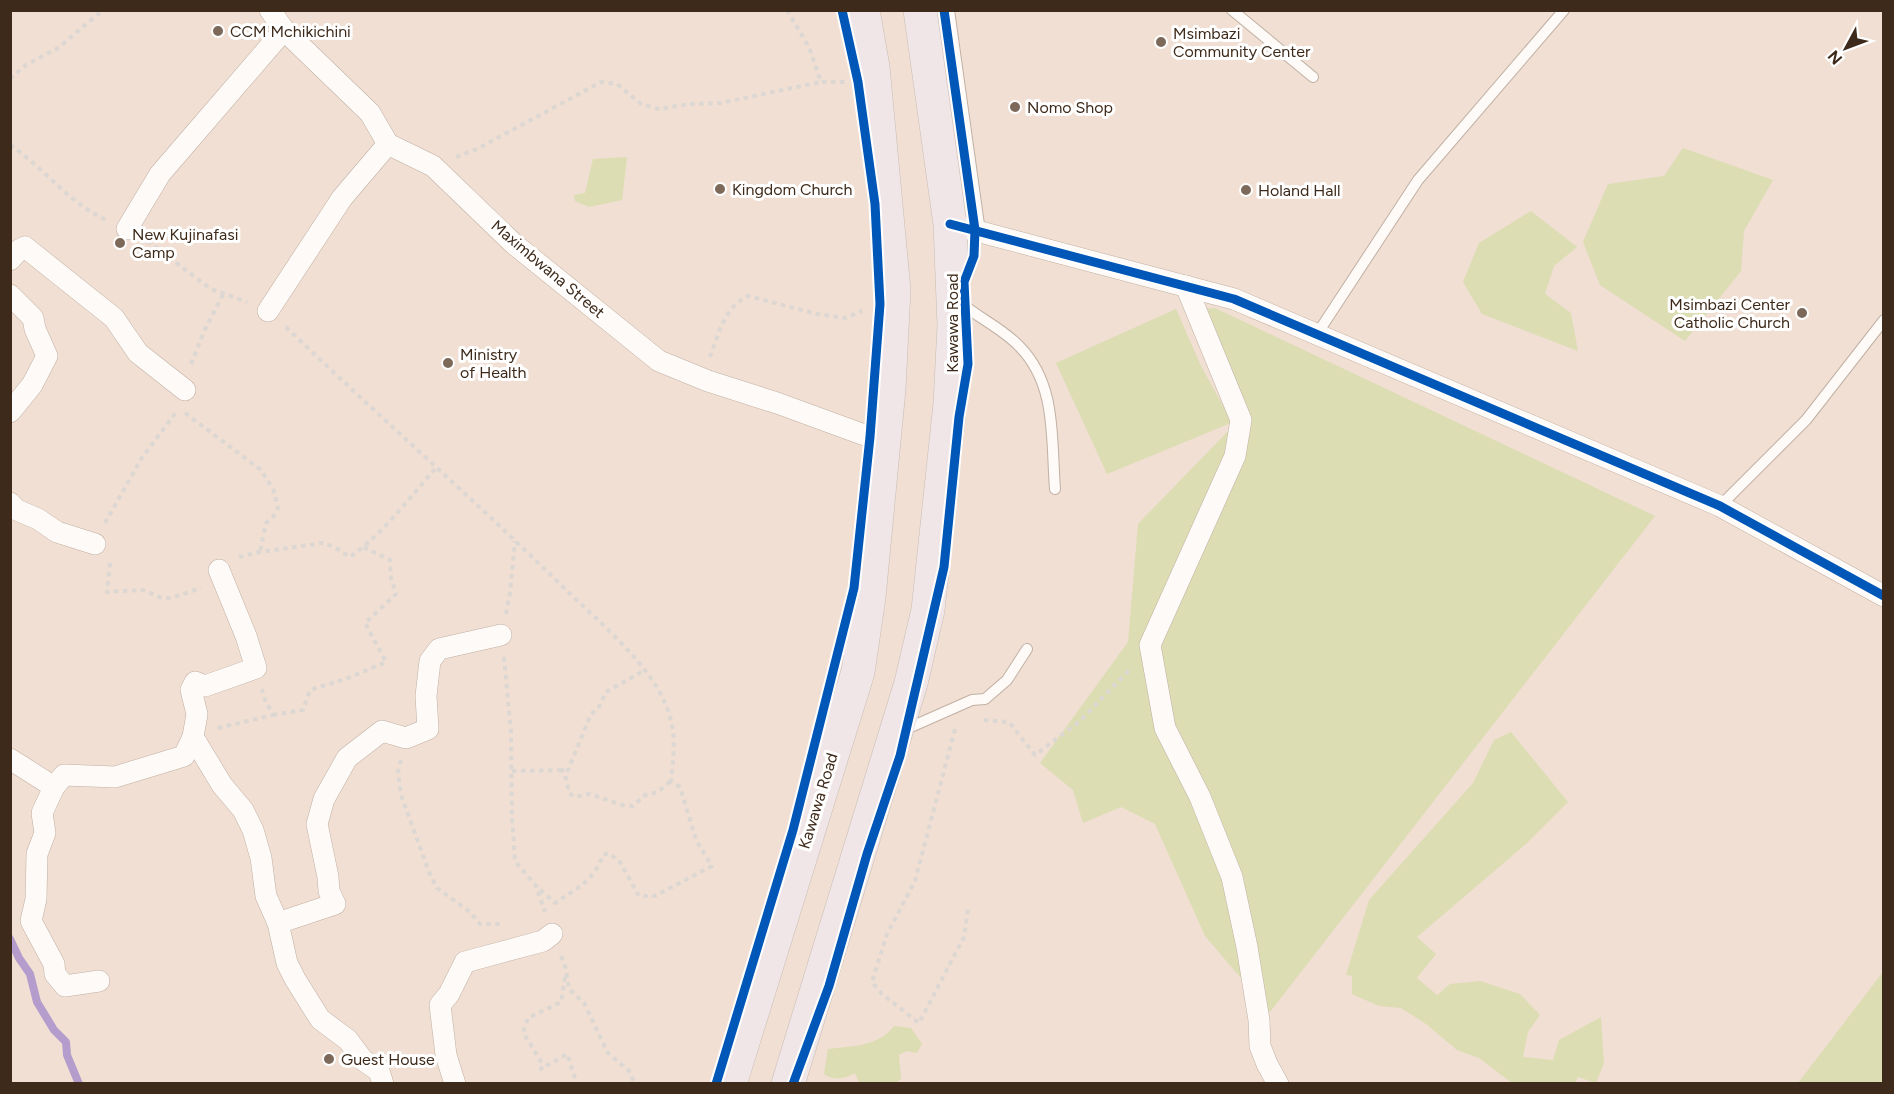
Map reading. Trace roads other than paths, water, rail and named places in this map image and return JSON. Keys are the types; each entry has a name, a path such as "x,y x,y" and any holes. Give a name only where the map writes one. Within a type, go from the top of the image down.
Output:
{"main road":[{"name":"Kawawa Road","path":"730,1083 858,672 869,597 889,389 894,290 873,67 863,10"},
{"name":"Kawawa Road","path":"788,1083 911,683 928,610 950,404 954,325 953,296 965,228 920,10"}],"street":[{"path":"268,310 342,198 388,144 370,113 284,30 270,10"},
{"path":"127,229 160,174 284,30"},
{"name":"Maximbwana Street","path":"388,144 433,166 514,244 659,361 708,381 870,437 884,433"},
{"path":"965,228 1234,299 1720,506 1884,596"},
{"path":"10,260 25,247 114,318 138,353 182,399"},
{"path":"1186,286 1241,420 1235,456 1150,645 1165,728 1200,797 1232,877 1248,957 1260,1046 1278,1083"},
{"path":"10,295 33,318 35,329 47,356 32,385 10,412"},
{"path":"10,503 17,510 38,519 57,532 95,544"},
{"path":"99,981 65,986 55,974 54,964 32,921 36,899 38,854 45,833 42,813 54,787 64,775 115,777 184,756 193,736 197,714 191,690 195,682 205,686 256,668 246,636 219,570"},
{"path":"278,923 335,904 329,891 317,824 324,798 347,758 382,731 406,738 428,729 426,696 430,661 439,649 501,635"},
{"path":"193,736 222,785 243,810 253,830 261,858 266,896 278,923 287,963 294,979 320,1019 348,1040 363,1060 379,1071 383,1083"},
{"path":"10,759 54,787"},
{"path":"455,1083 446,1055 440,1005 449,994 465,962 543,941 552,934"}],"lane":[{"path":"949,10 965,228"},
{"path":"1232,10 1313,77"},
{"path":"1317,334 1418,180 1564,10"},
{"path":"953,296 1018,345 1044,381 1049,404 1055,489"},
{"path":"1720,506 1806,420 1884,320"},
{"path":"895,735 972,700 986,699 1006,680 1027,649"}],"waterway":[{"path":"10,939 30,974 37,1002 54,1030 66,1042 67,1055 79,1084"}],"place":[{"name":"CCM Mchikichini","path":"218,31"},
{"name":"Msimbazi Community Center","path":"1161,42"},
{"name":"Nomo Shop","path":"1015,107"},
{"name":"Kingdom Church","path":"720,189"},
{"name":"Holand Hall","path":"1246,190"},
{"name":"New Kujinafasi Camp","path":"120,243"},
{"name":"Msimbazi Center Catholic Church","path":"1802,313"},
{"name":"Ministry of Health","path":"448,363"},
{"name":"Guest House","path":"329,1059"}]}
